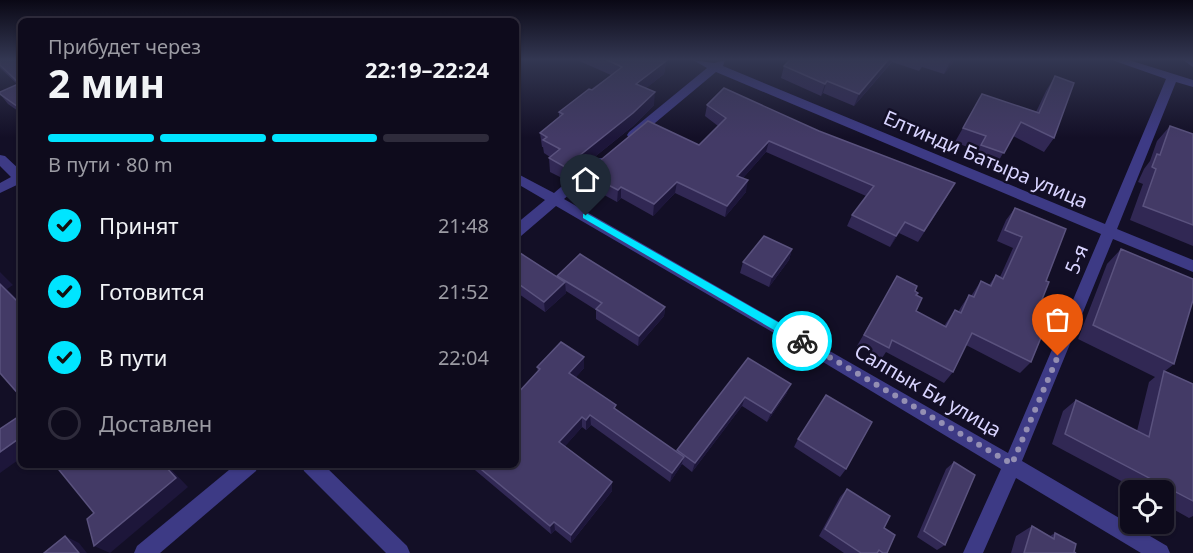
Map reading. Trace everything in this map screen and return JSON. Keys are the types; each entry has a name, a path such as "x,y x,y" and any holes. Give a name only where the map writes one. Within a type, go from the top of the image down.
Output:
{"street":[{"path":"627,140 693,86"},
{"name":"Елтинди Батыра улица","path":"770,86 1193,266"},
{"name":"5-я","path":"973,553 1110,231 1169,86"},
{"path":"519,229 609,154"},
{"path":"0,159 18,175"},
{"path":"0,188 18,179"},
{"name":"Салпык Би улица","path":"519,179 1012,464 1160,553"},
{"path":"144,553 245,468"},
{"path":"314,468 400,553"}],"building":[{"path":"18,86 18,107 0,94 0,92"},
{"path":"597,86 640,86 655,92 633,113 565,167 549,158 560,149 543,140 547,137 540,133 563,114 559,112 589,89 592,90"},
{"path":"839,86 866,86 859,94"},
{"path":"1051,86 1073,86 1054,138 1021,122 1004,153 981,145 986,136 963,128 982,94 1039,113"},
{"path":"724,88 819,131 955,183 924,231 905,222 896,236 852,215 874,186 769,141 737,176 748,180 727,206 677,182 654,204 621,187 618,190 585,173 648,121 699,145 726,118 707,105"},
{"path":"1170,126 1193,134 1193,225 1143,206 1156,169 1152,167 1157,154 1160,155"},
{"path":"1015,208 1066,229 1046,281 1049,282 1039,307 1051,313 1031,362 972,333 953,372 892,340 889,348 864,335 897,276 917,286 916,295 922,298 916,311 946,327 955,310 961,313 969,295 974,297 981,281 991,286 996,275 1003,279 1022,237 1005,230"},
{"path":"764,236 792,249 772,277 743,262"},
{"path":"1121,249 1193,279 1193,300 1174,364 1093,325"},
{"path":"519,254 565,282 544,302 519,284"},
{"path":"580,254 665,307 639,336 596,309 602,303 557,276"},
{"path":"0,284 18,302 18,394 0,373"},
{"path":"561,342 584,357 569,373 616,405 614,408 684,457 672,473 590,415 586,420 582,417 559,442 612,482 571,535 554,522 550,526 480,468 519,468 519,392 540,369 537,367"},
{"path":"748,358 791,384 771,413 745,397 695,463 677,450"},
{"path":"1164,371 1193,384 1193,501 1174,491 1174,480 1153,480 1065,434 1076,400 1149,437"},
{"path":"826,395 872,422 846,469 798,439"},
{"path":"18,417 18,439 0,452 0,429"},
{"path":"954,462 975,475 945,545 924,531"},
{"path":"57,468 167,468 176,478 94,546 87,519 94,513"},
{"path":"847,489 890,516 884,528 895,535 887,553 879,550 877,553 861,553 825,529"},
{"path":"1032,526 1054,539 1055,533 1076,544 1074,552 1076,553 1024,553"},
{"path":"65,536 79,553 44,553"}],"way so far":[{"path":"802,341 1012,464 1058,356"}],"route":[{"path":"586,216 802,341"}]}
